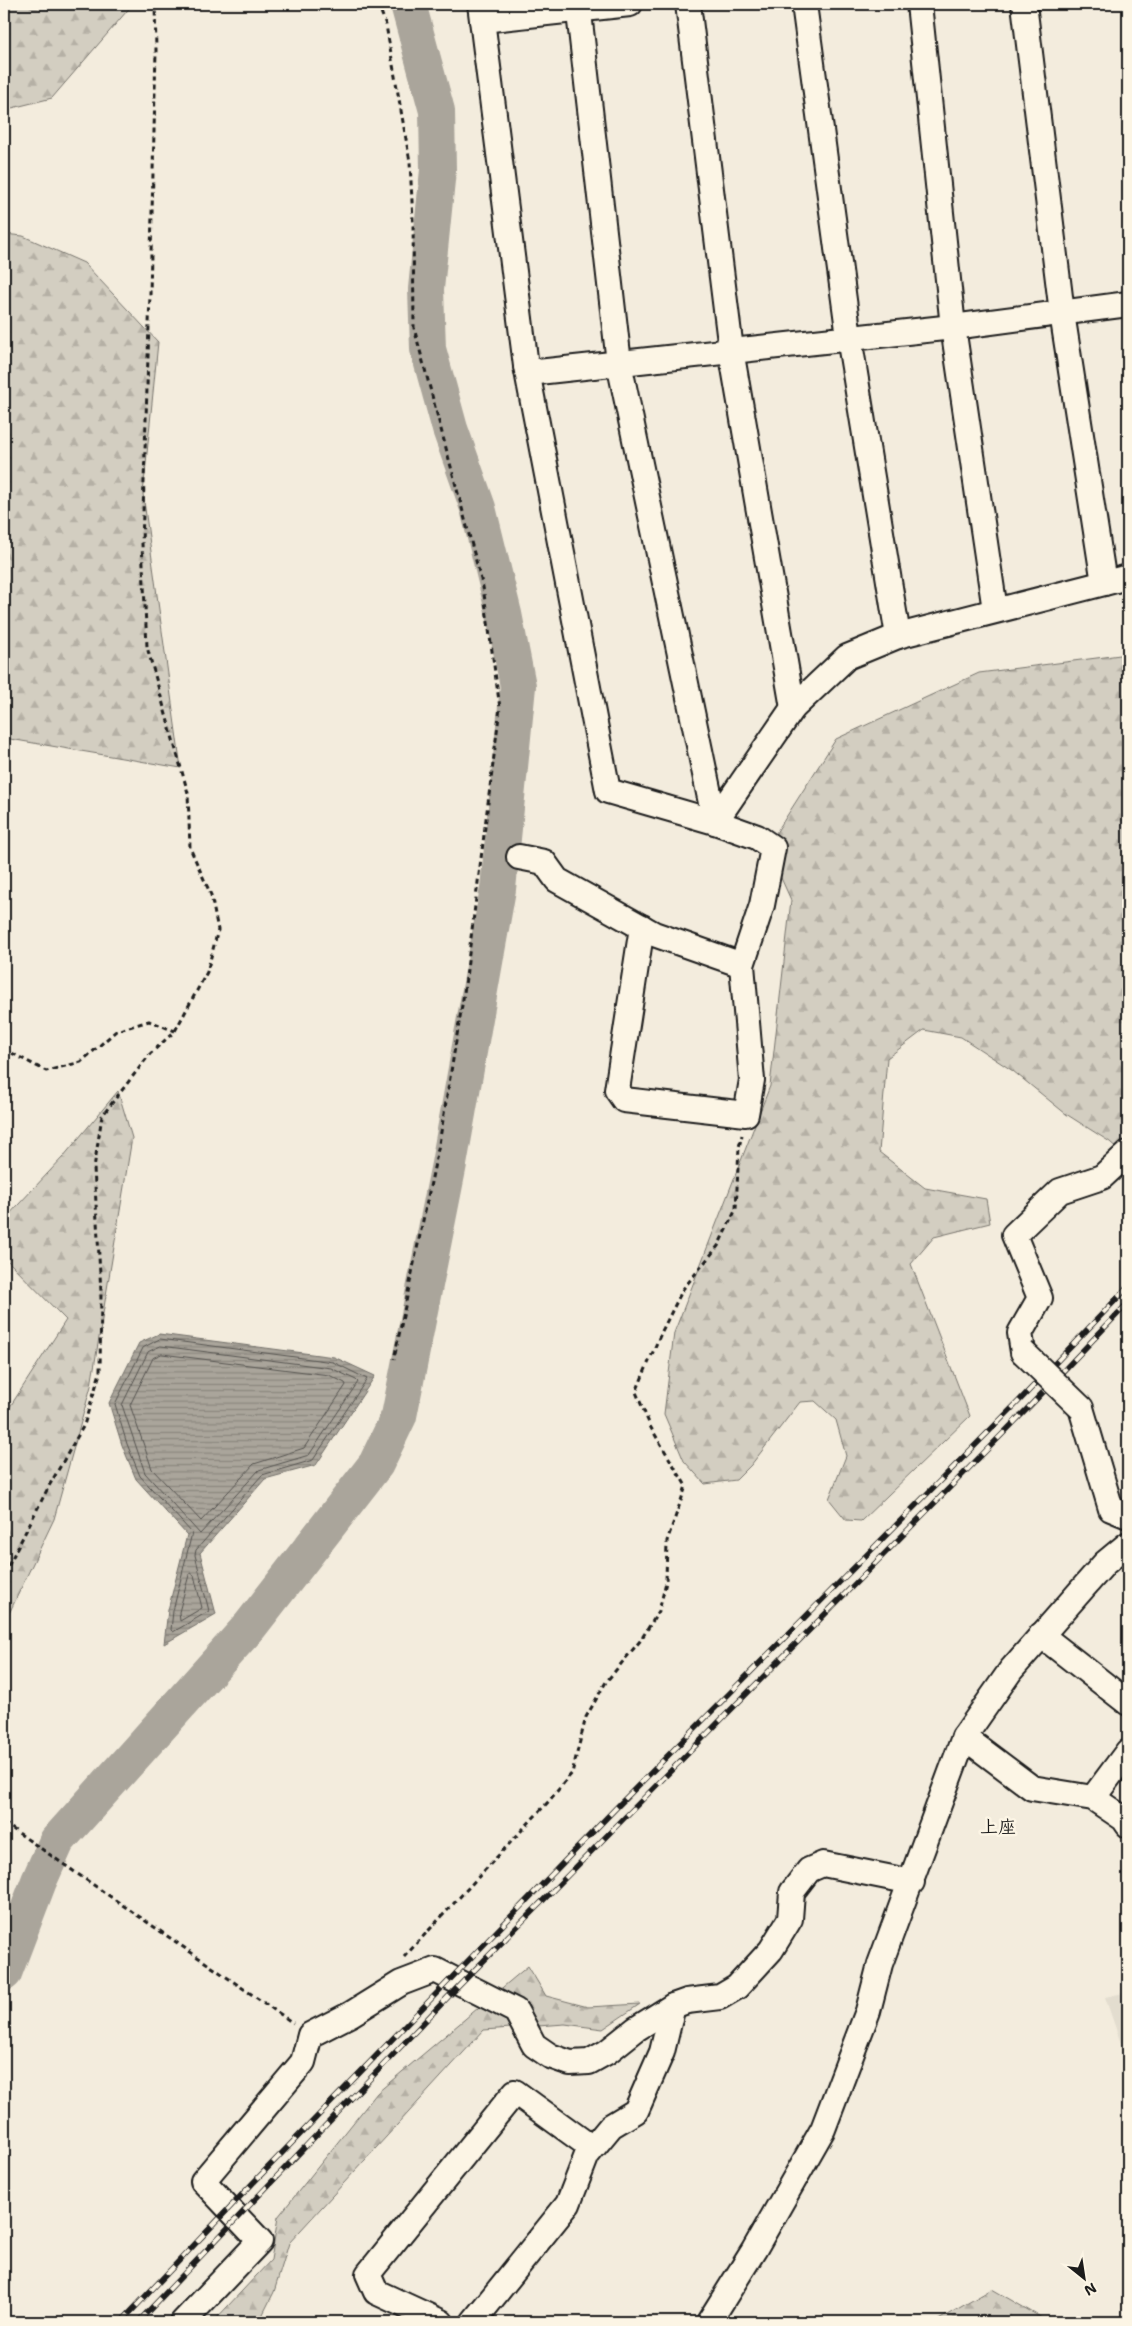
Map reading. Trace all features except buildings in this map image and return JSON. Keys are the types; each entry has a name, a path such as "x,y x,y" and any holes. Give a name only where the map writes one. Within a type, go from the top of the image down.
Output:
{"street":[{"path":"630,4 481,12 526,366 608,791 715,822 757,837 773,848 762,905 742,965 752,1080 746,1114 624,1100 617,1090 642,928"},
{"path":"688,4 731,350 793,708"},
{"path":"804,4 848,337 898,636"},
{"path":"919,4 954,327 995,610"},
{"path":"1024,4 1062,313 1104,583"},
{"path":"578,6 619,363 715,822"},
{"path":"526,366 538,372 954,327 1128,304"},
{"path":"715,822 793,708 848,657 898,636 1128,577"},
{"path":"518,857 544,862 557,880 654,934 742,965"},
{"path":"1128,1153 1102,1177 1060,1191 1014,1235 1040,1298 1020,1333 1023,1352 1081,1408 1112,1510 1128,1516"},
{"path":"709,2322 754,2250 823,2129 868,2011 880,1964 912,1882 948,1775 964,1737 1011,1670 1105,1563 1128,1544"},
{"path":"1041,1635 1128,1703"},
{"path":"964,1737 1032,1788 1093,1798 1124,1819 1128,1825"},
{"path":"1093,1798 1128,1751"},
{"path":"183,2322 260,2241 203,2181 303,2062 310,2035 351,2014 400,1983 435,1970 516,2011 534,2045 550,2056 570,2062 589,2062 607,2052 636,2029 673,2006 687,2001 720,1997 737,1987 771,1950 790,1919 792,1892 809,1870 823,1864 912,1882"},
{"path":"474,2322 568,2204 586,2155 611,2126 636,2111 662,2052 673,2006"},
{"path":"441,2322 376,2292 368,2274 515,2092 592,2148"}],"path":[{"path":"4,1574 49,1486 84,1425 100,1373 101,1292 94,1168 102,1116 150,1054 175,1031 207,972 218,930 211,896 190,848 188,793 147,647 142,544 152,206 155,4"},
{"path":"378,4 386,25 410,162 414,221 414,328 483,587 500,708 463,1002 439,1144 394,1359"},
{"path":"4,1049 46,1071 81,1062 116,1031 124,1028 149,1021 175,1031"},
{"path":"397,1964 549,1801 572,1773 586,1717 606,1682 640,1641 659,1611 666,1582 667,1541 686,1486 651,1428 636,1392 661,1332 683,1289 718,1246 736,1209 739,1147 746,1114"},
{"path":"4,1823 310,2035"}],"shaded area":[{"path":"1128,1992 1128,2064 1105,1997"}],"green space":[{"path":"4,4 133,4 52,98 4,110"},
{"path":"4,234 23,236 84,263 158,342 143,494 181,768 4,738"},
{"path":"1128,654 1128,1158 1110,1142 1066,1114 1013,1071 961,1037 924,1030 887,1058 879,1152 925,1188 986,1199 990,1223 934,1237 911,1264 970,1416 861,1521 846,1520 829,1499 846,1456 836,1420 815,1401 800,1402 751,1465 736,1480 705,1484 684,1461 664,1414 674,1333 770,1086 791,900 767,847 836,739 979,673"},
{"path":"118,1091 132,1138 91,1386 54,1519 4,1624 4,1416 66,1320 4,1257 4,1220 63,1157"},
{"path":"528,1966 546,1996 588,2007 640,2004 603,2029 565,2024 484,2030 289,2243 274,2292 259,2322 213,2322 271,2260 278,2217 377,2093"},
{"path":"992,2289 1042,2318 1036,2322 935,2322"}],"water":[{"path":"159,1334 334,1357 375,1376 316,1465 265,1479 200,1553 216,1614 164,1644 168,1610 187,1535 136,1479 122,1445 109,1403 139,1343"}],"waterway":[{"path":"4,1973 39,1881 57,1841 250,1626 376,1464 399,1416 449,1164 498,889 518,686 504,614 478,508 450,429 428,349 426,289 438,170 437,111 408,4"}],"railway":[{"path":"121,2322 617,1807 1018,1402 1128,1287"},
{"path":"138,2322 449,1996 1027,1409 1128,1303"}],"district":[{"name":"上座","path":"998,1827"}]}
